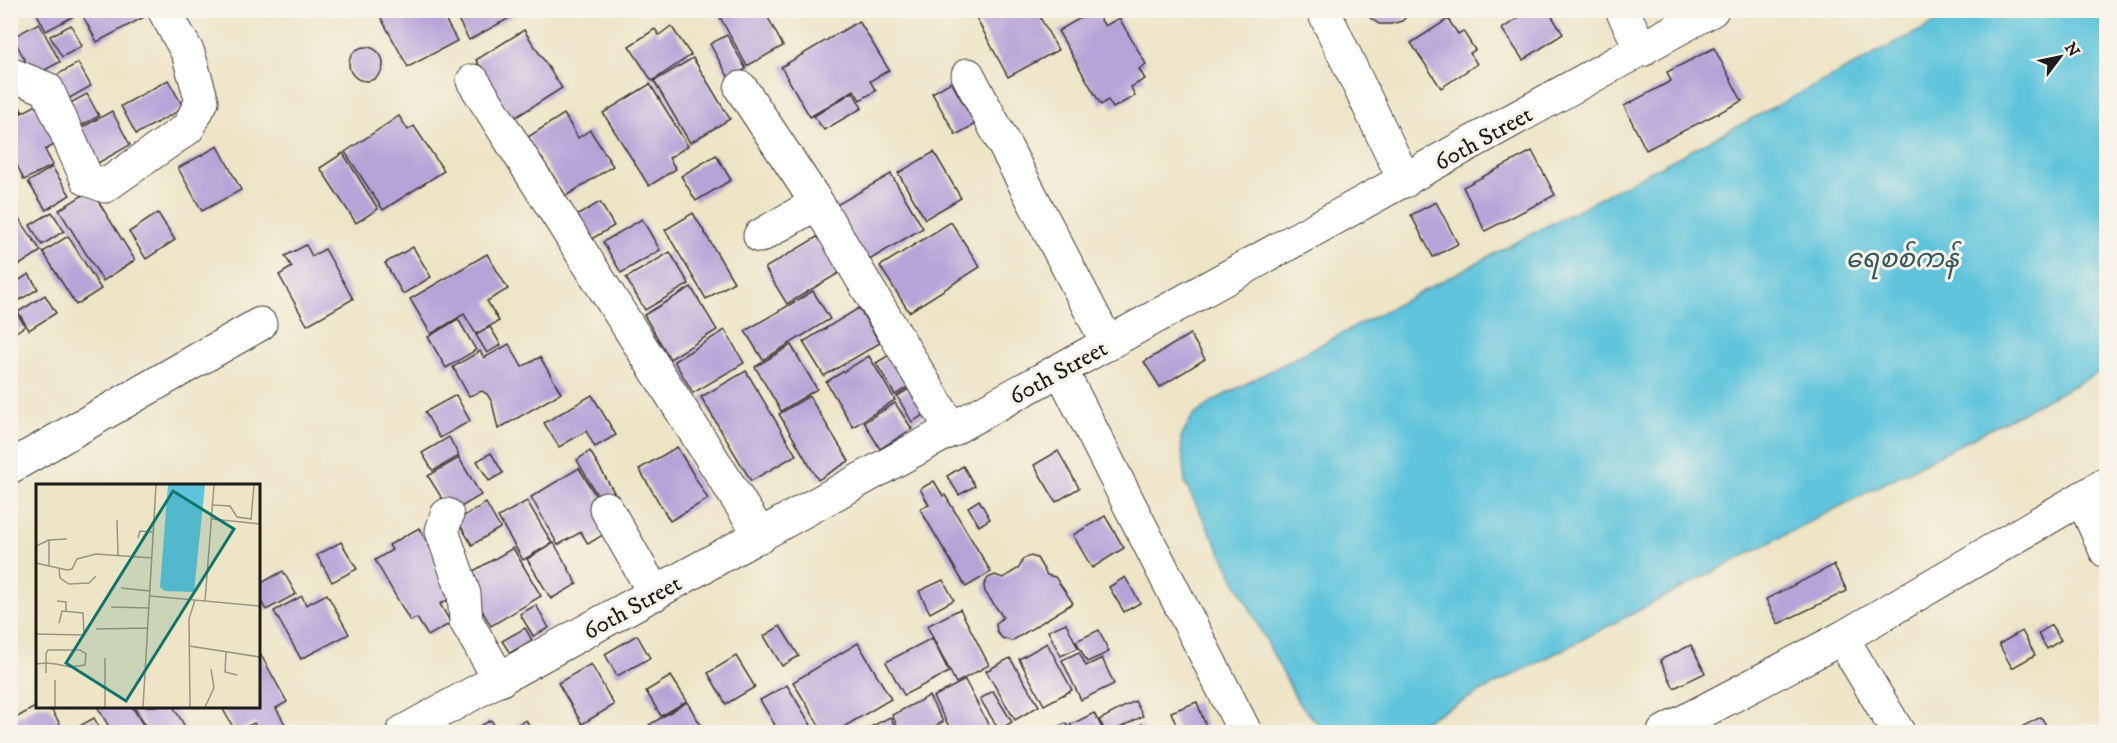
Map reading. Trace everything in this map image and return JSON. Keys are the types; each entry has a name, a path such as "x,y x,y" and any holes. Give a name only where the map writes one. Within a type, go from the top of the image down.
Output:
{"street":[{"path":"10,74 47,89 87,179 105,186 188,128 202,101 188,53 164,10"},
{"path":"1323,10 1405,181"},
{"path":"1622,10 1642,50"},
{"name":"60th Street","path":"403,732 1712,10"},
{"path":"968,75 1108,344"},
{"path":"473,81 761,536"},
{"path":"741,88 817,203 952,430"},
{"path":"760,236 817,203"},
{"path":"10,467 260,324"},
{"path":"1061,370 1245,732"},
{"path":"606,508 655,594"},
{"path":"447,515 442,531 464,594 465,621 500,680"},
{"path":"1664,732 1842,638 2099,515"},
{"path":"1842,638 1898,732"}],"water":[{"name":"ရေစစ်ကန်","path":"1959,10 2106,11 2106,369 1403,732 1326,732 1298,702 1185,483 1181,438 1192,417 1213,401"}],"building":[{"path":"35,10 73,10 76,15 46,31"},
{"path":"92,10 143,10 146,16 97,42 83,16"},
{"path":"395,10 440,10 457,41 408,67 381,18"},
{"path":"453,10 524,10 469,40"},
{"path":"716,10 764,10 783,46 747,66"},
{"path":"972,10 1036,10 1058,50 1008,77"},
{"path":"1094,10 1105,26 1119,18 1146,64 1139,69 1145,79 1131,87 1135,96 1113,108 1108,100 1101,105 1058,31"},
{"path":"1359,10 1413,10 1402,21 1379,24"},
{"path":"1530,10 1548,10 1563,34 1523,60 1502,29"},
{"path":"1448,19 1458,34 1463,31 1475,50 1470,53 1477,64 1441,88 1411,43"},
{"path":"859,21 889,70 870,81 876,91 860,100 854,90 810,117 781,67"},
{"path":"39,23 60,62 33,76 13,37"},
{"path":"71,25 82,46 62,57 50,36"},
{"path":"671,26 691,55 652,81 629,46 655,29 659,35"},
{"path":"524,30 562,88 513,119 476,60"},
{"path":"727,35 746,69 729,78 710,44"},
{"path":"366,47 378,52 383,64 378,76 366,81 354,76 349,64 354,52"},
{"path":"1714,48 1742,101 1646,150 1624,106 1671,81 1667,72"},
{"path":"693,58 730,119 690,143 654,81"},
{"path":"78,63 91,86 66,100 53,77"},
{"path":"168,80 184,108 136,134 121,106"},
{"path":"951,82 975,124 956,135 932,93"},
{"path":"650,84 688,146 669,158 676,169 649,186 603,113"},
{"path":"853,92 862,108 824,130 814,116"},
{"path":"87,94 99,116 75,129 63,107"},
{"path":"14,96 22,111 10,117 10,98"},
{"path":"48,99 68,137 45,150 53,165 24,180 17,165 13,167 10,163 10,119"},
{"path":"112,111 130,145 89,168 70,134"},
{"path":"564,114 578,138 590,130 613,166 566,196 528,137"},
{"path":"399,116 408,130 414,126 444,171 383,210 345,152"},
{"path":"218,146 241,190 202,211 178,168"},
{"path":"1532,151 1555,195 1485,231 1463,187"},
{"path":"934,152 961,198 925,219 898,173"},
{"path":"343,153 378,209 356,223 320,168"},
{"path":"716,155 731,180 696,201 681,176"},
{"path":"52,167 70,195 46,210 28,182"},
{"path":"891,174 923,228 866,262 833,207"},
{"path":"91,190 135,260 103,281 59,210"},
{"path":"600,202 614,226 588,241 573,218"},
{"path":"1436,202 1458,244 1433,257 1411,215"},
{"path":"10,205 41,251 10,271"},
{"path":"52,212 64,231 42,245 30,225"},
{"path":"158,213 175,240 146,259 129,232"},
{"path":"693,213 734,282 706,299 665,230"},
{"path":"642,219 660,250 621,273 603,242"},
{"path":"951,222 980,267 909,312 880,266"},
{"path":"822,234 844,270 787,304 765,268"},
{"path":"68,236 101,289 76,305 43,252"},
{"path":"306,245 312,256 325,249 353,299 307,325 279,275 292,267 285,256"},
{"path":"413,247 431,277 403,294 385,263"},
{"path":"670,252 689,284 645,310 626,278"},
{"path":"487,254 508,289 487,301 499,321 476,334 464,314 431,334 410,299"},
{"path":"29,274 38,289 10,306 10,286"},
{"path":"691,287 717,330 670,359 644,315"},
{"path":"813,291 830,319 763,360 745,331"},
{"path":"45,295 56,313 29,330 18,312"},
{"path":"859,308 880,343 824,376 803,342"},
{"path":"15,310 25,326 16,332 10,324 10,313"},
{"path":"458,319 476,350 446,368 428,337"},
{"path":"490,327 501,345 487,353 476,335"},
{"path":"725,330 744,363 693,393 674,361"},
{"path":"1190,334 1205,359 1160,387 1144,362"},
{"path":"509,344 522,367 540,357 561,393 498,429 492,402 487,394 482,391 469,396 453,367 480,351 484,358"},
{"path":"791,345 817,389 781,411 755,367"},
{"path":"894,352 913,384 895,395 876,363"},
{"path":"869,356 895,400 853,427 826,382"},
{"path":"746,371 796,455 751,481 701,397"},
{"path":"914,386 930,411 912,422 897,396"},
{"path":"456,395 470,421 440,438 425,412"},
{"path":"592,395 616,435 595,447 586,431 559,447 544,423"},
{"path":"809,396 849,461 818,480 779,414"},
{"path":"895,403 912,429 880,449 864,422"},
{"path":"449,437 459,456 433,471 422,453"},
{"path":"677,447 708,499 670,521 639,469"},
{"path":"590,451 614,492 600,500 577,460"},
{"path":"1058,451 1079,488 1056,502 1034,465"},
{"path":"491,453 503,473 489,481 477,461"},
{"path":"459,458 481,495 451,513 428,476"},
{"path":"963,466 975,486 959,495 947,476"},
{"path":"579,468 601,505 606,533 588,544 581,532 558,545 531,497"},
{"path":"934,481 943,496 945,495 991,572 966,587 920,509 929,505 920,489"},
{"path":"979,500 990,519 979,526 968,507"},
{"path":"527,501 552,543 523,560 498,517"},
{"path":"486,503 500,528 472,545 457,520"},
{"path":"1105,516 1124,548 1092,568 1073,535"},
{"path":"419,528 457,595 440,604 451,623 428,636 417,618 410,621 375,560 392,550 389,545"},
{"path":"341,542 357,569 332,582 317,555"},
{"path":"554,543 577,584 551,599 527,559"},
{"path":"513,548 541,596 491,626 463,577"},
{"path":"1030,556 1037,558 1047,575 1055,577 1073,603 1012,641 1002,638 997,632 996,624 1003,617 985,592 984,585 988,578 995,575 1003,578 1019,568 1023,559"},
{"path":"1834,565 1847,591 1778,624 1766,599"},
{"path":"283,571 296,594 266,610 260,600 260,584"},
{"path":"1125,577 1140,603 1124,612 1109,587"},
{"path":"943,580 954,600 930,613 919,591"},
{"path":"327,594 349,634 301,659 274,611 302,596 306,605"},
{"path":"536,605 549,628 533,636 520,614"},
{"path":"960,609 989,665 956,683 927,626"},
{"path":"1066,623 1078,648 1061,656 1048,631"},
{"path":"2051,625 2061,640 2047,649 2038,634"},
{"path":"780,626 799,656 782,666 764,636"},
{"path":"525,628 532,640 510,653 502,641"},
{"path":"1099,630 1109,652 1087,662 1076,641"},
{"path":"2022,631 2035,655 2012,668 1999,644"},
{"path":"637,635 650,658 617,676 605,654"},
{"path":"932,638 949,672 904,695 886,662"},
{"path":"858,643 891,699 835,732 823,732 793,682"},
{"path":"1047,643 1072,690 1044,705 1019,659"},
{"path":"1691,645 1705,673 1674,688 1660,660"},
{"path":"1079,652 1086,666 1102,658 1114,684 1081,700 1062,660"},
{"path":"260,656 287,702 276,708 286,726 275,732 259,732 254,723 236,732 222,707 260,707"},
{"path":"736,656 755,687 726,704 708,673"},
{"path":"1010,658 1039,706 1015,720 986,671"},
{"path":"591,664 614,705 582,724 558,683"},
{"path":"671,676 687,701 661,716 646,691"},
{"path":"965,680 992,732 952,732 933,697"},
{"path":"787,685 815,732 779,732 760,700"},
{"path":"993,691 1012,722 999,730 980,699"},
{"path":"929,696 943,722 923,732 900,732 892,715"},
{"path":"1135,701 1143,716 1112,732 1106,732 1099,720"},
{"path":"687,702 705,732 654,732 649,725"},
{"path":"1197,702 1208,732 1179,732 1171,712"},
{"path":"36,707 50,707 65,732 10,732 10,721"},
{"path":"98,707 133,707 143,725 129,732 112,732"},
{"path":"135,707 174,707 188,732 149,732"},
{"path":"1094,713 1104,732 1074,732 1070,725"},
{"path":"890,717 898,732 861,732"},
{"path":"2041,717 2050,732 2012,732"},
{"path":"94,718 102,732 69,732"},
{"path":"491,720 498,732 470,732"},
{"path":"526,720 533,732 511,732 509,729"},
{"path":"1066,723 1071,732 1048,732"},
{"path":"1142,724 1146,732 1126,732"}]}
